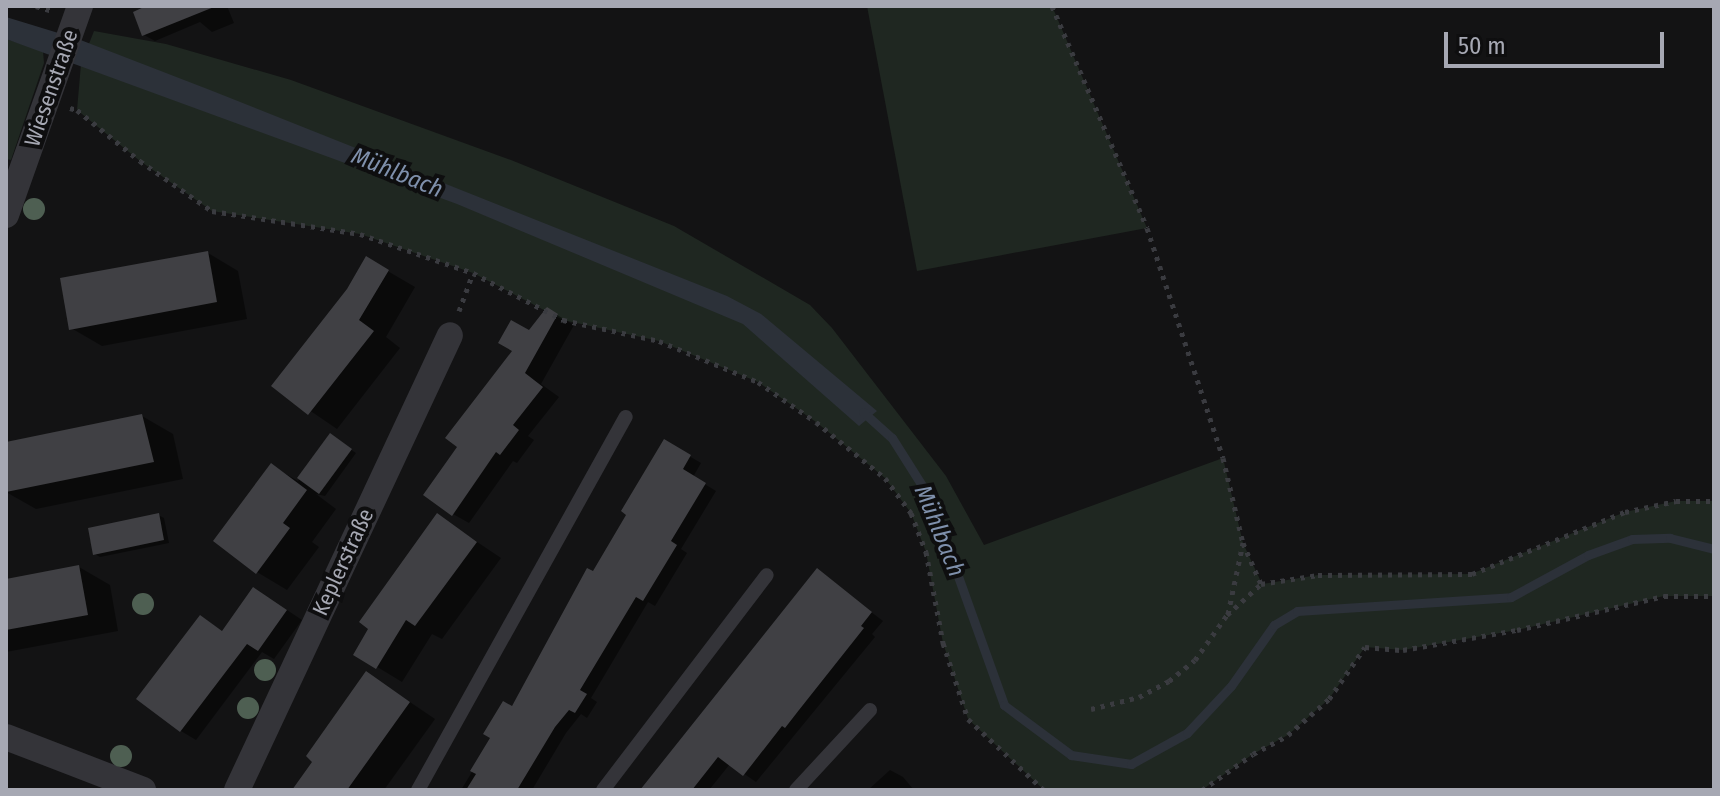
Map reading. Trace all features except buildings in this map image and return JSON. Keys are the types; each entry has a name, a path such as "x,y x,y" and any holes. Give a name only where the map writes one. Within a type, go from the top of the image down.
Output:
{"street":[{"name":"Wiesenstraße","path":"6,215 78,13"},
{"name":"Keplerstraße","path":"237,790 450,335"},
{"path":"6,737 143,790"}],"lane":[{"path":"418,790 626,417"},
{"path":"603,790 767,575"},
{"path":"796,790 870,710"}],"path":[{"path":"1052,6 1147,228 1223,458 1243,543 1261,584"},
{"path":"77,110 140,161 212,211 360,234 473,273 563,320 659,341 758,382 816,422 885,478 911,513 926,552 943,643 968,719 1044,790"},
{"path":"450,335 473,273"},
{"path":"1091,709 1139,697 1169,681 1195,660 1227,615 1261,584 1318,575 1472,574 1625,512 1676,501 1714,501"},
{"path":"1227,615 1243,543"},
{"path":"1202,790 1253,754 1288,735 1319,708 1365,647 1403,650 1517,630 1664,596 1714,596"}],"shaded area":[{"path":"867,6 1052,6 1147,228 917,271"},
{"path":"94,31 166,44 291,80 511,160 674,226 810,305 832,328 946,476 984,545 1223,458 1243,543 1262,584 1318,575 1471,574 1625,512 1676,501 1714,501 1714,596 1664,596 1517,630 1403,650 1365,647 1329,699 1288,735 1253,754 1202,790 1044,790 968,719 943,643 926,552 911,513 885,478 816,422 758,382 659,341 563,320 473,273 360,234 212,211 140,161 77,110 81,64"},
{"path":"6,39 43,51 44,63 11,160 6,159"}],"water":[{"path":"6,17 78,39 210,90 727,296 761,314 877,411 859,426 743,324 457,204 6,39"}],"waterway":[{"name":"Mühlbach","path":"863,412 892,438 930,498 1004,705 1071,755 1131,764 1187,733 1231,686 1274,625 1297,611 1511,597 1588,555 1632,539 1670,538 1714,549"}]}
